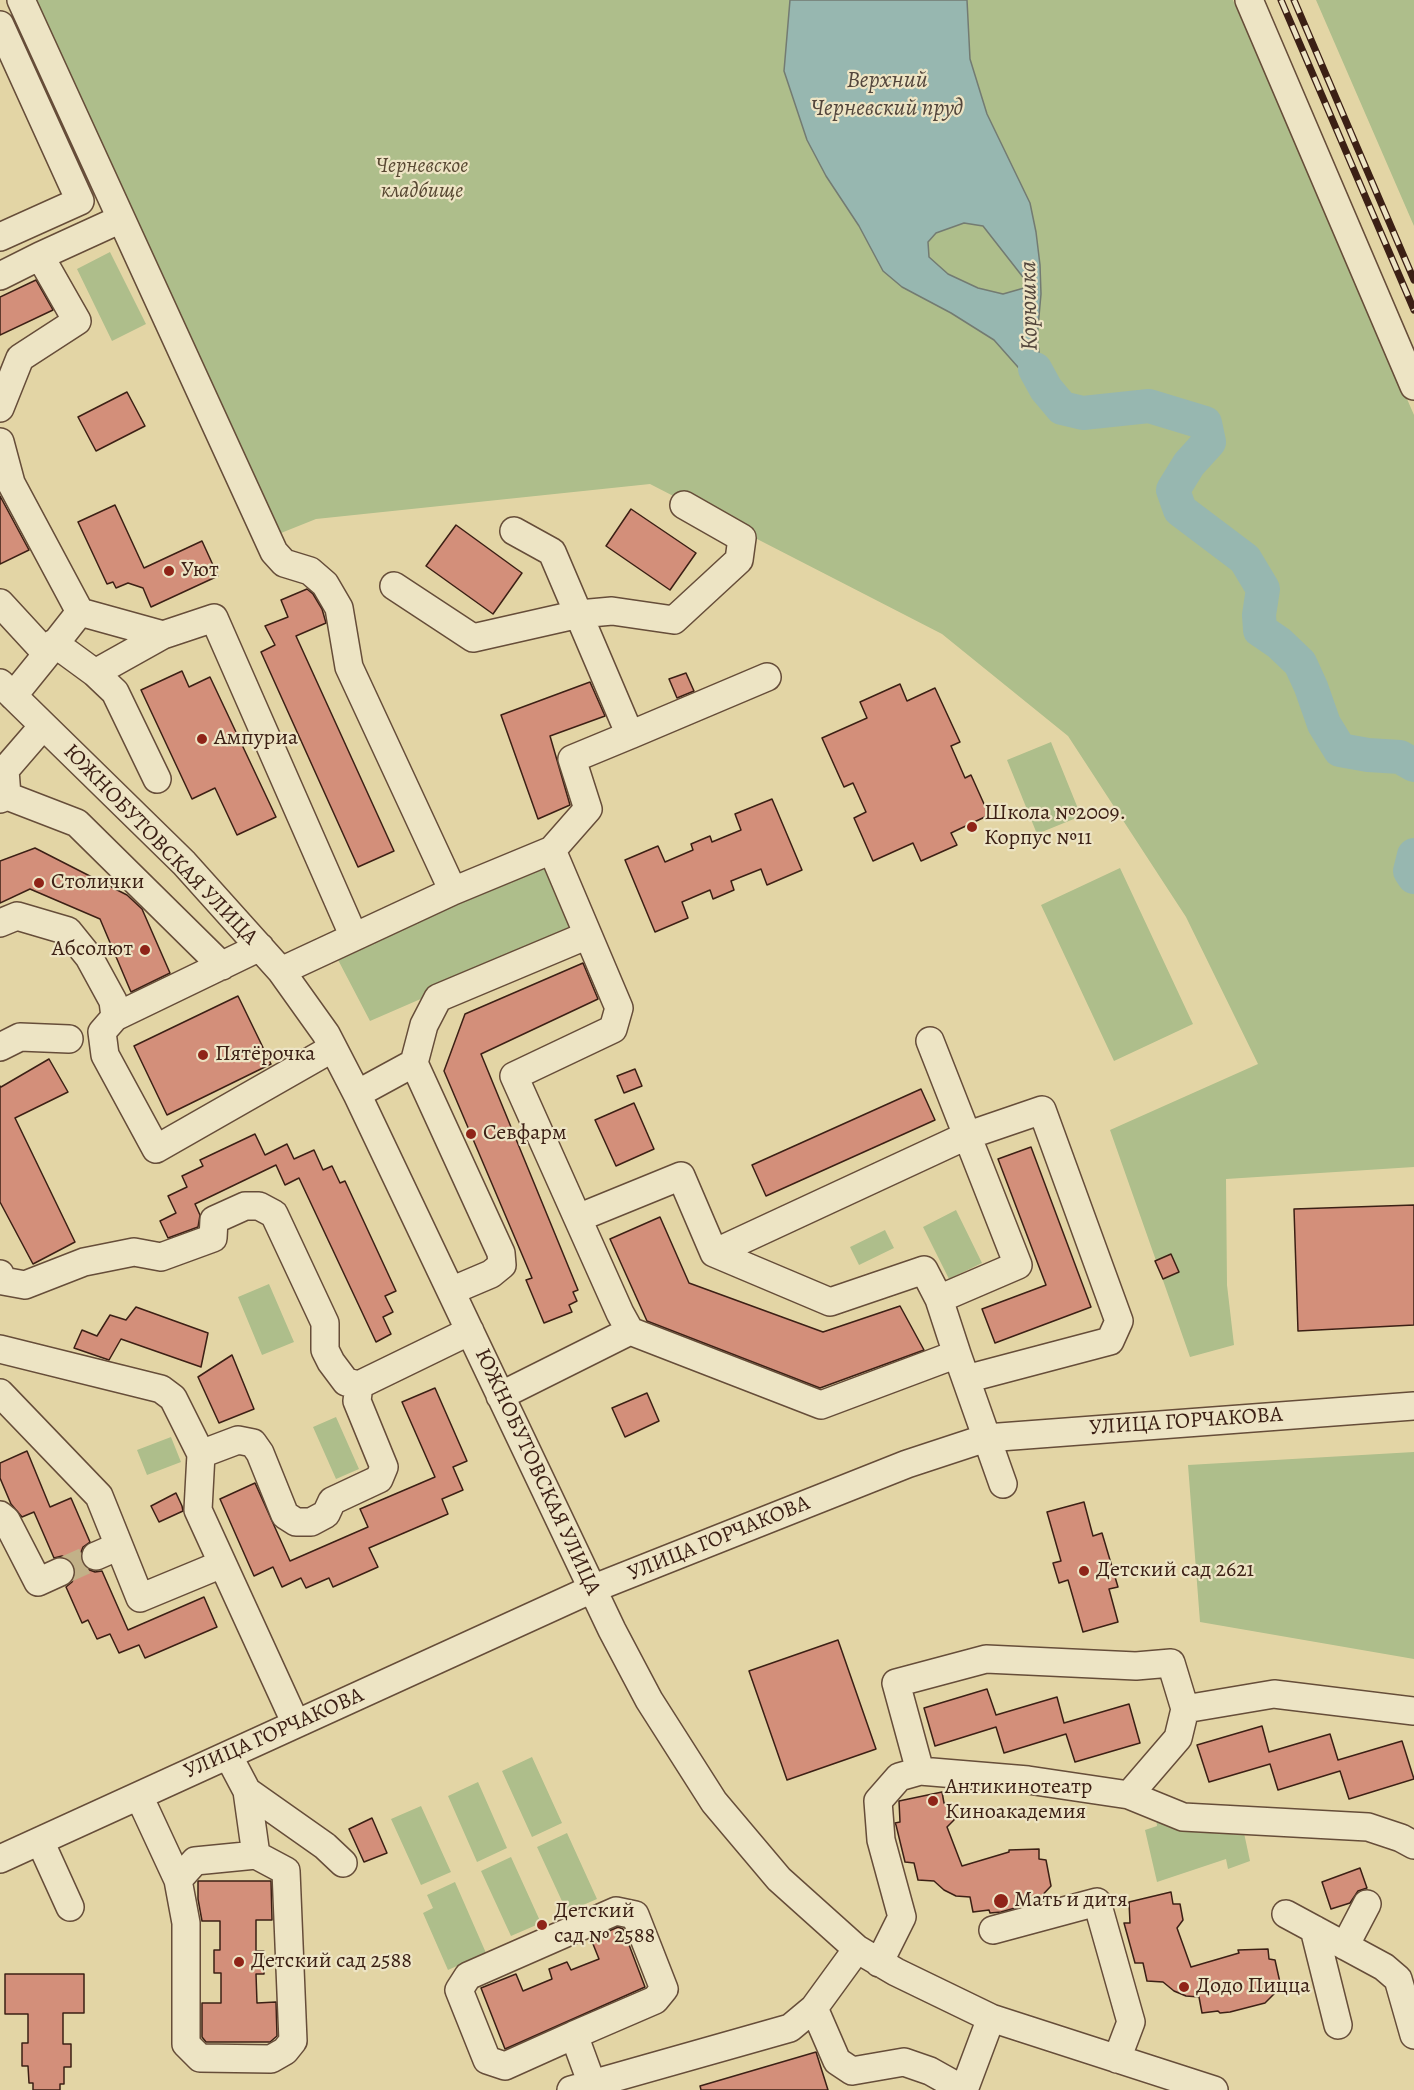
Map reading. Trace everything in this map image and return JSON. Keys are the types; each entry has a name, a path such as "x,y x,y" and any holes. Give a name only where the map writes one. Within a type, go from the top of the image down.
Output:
{"street":[{"path":"21,0 274,552 284,563 310,571 325,584 339,608 349,667 453,891"},
{"path":"1249,0 1414,386"},
{"path":"0,25 80,201 0,237"},
{"path":"0,276 121,219"},
{"path":"0,408 20,358 77,321 40,256"},
{"path":"0,442 11,483 80,612 163,635"},
{"path":"394,586 473,638 579,614 612,612 674,620 739,560 742,538 684,505"},
{"path":"514,531 552,552 630,735"},
{"path":"0,603 51,649 95,673 115,692 157,779"},
{"path":"7,690 51,649 80,612"},
{"path":"95,673 163,635 214,618 354,937"},
{"path":"281,971 453,891 552,850 588,809 572,759 767,677"},
{"name":"ЮЖНОБУТОВСКАЯ УЛИЦА","path":"7,690 184,862 281,971 326,1034 452,1291 592,1589 649,1700 714,1802 779,1879 857,1948 879,1963 991,2019 1214,2090"},
{"path":"44,726 4,770 3,798 77,824 222,966"},
{"path":"552,850 619,1008 614,1029 513,1076 630,1331 821,1405 957,1354"},
{"path":"0,923 17,916 68,931 89,957 104,983 113,1001 115,1017"},
{"path":"452,1291 490,1274 502,1265 501,1253 414,1063 424,1025 438,998 588,935"},
{"path":"260,947 115,1017 102,1032 105,1055 156,1149 333,1048"},
{"path":"0,1047 20,1037 69,1040"},
{"path":"930,1041 1018,1265 939,1299"},
{"path":"357,1094 414,1063"},
{"path":"714,1253 966,1136 1042,1110 1119,1321 1110,1341 966,1379"},
{"path":"578,1218 681,1176 714,1253 830,1302 924,1270 939,1299 1003,1484"},
{"path":"1,1282 25,1285 84,1262 134,1252 161,1257 213,1238 214,1221 245,1206 259,1206 274,1214 326,1323 325,1350 346,1382 359,1385 470,1331"},
{"path":"500,1396 630,1331"},
{"path":"0,1349 161,1389 173,1398 201,1454 198,1510 296,1724"},
{"path":"201,1454 238,1440 253,1443 260,1453 285,1515 296,1522 311,1522 326,1514 332,1501 379,1479 384,1467 357,1401 359,1385"},
{"path":"0,1393 99,1496 108,1551 140,1598 222,1564"},
{"name":"УЛИЦА ГОРЧАКОВА","path":"0,1859 592,1589 907,1464 986,1438 1414,1406"},
{"path":"0,1515 6,1520 38,1582 60,1572"},
{"path":"920,1772 896,1683 986,1659 1136,1666 1170,1663 1185,1709 1179,1738 1129,1795"},
{"path":"1185,1709 1274,1694 1414,1711"},
{"path":"228,1755 248,1791 256,1855"},
{"path":"879,1963 902,1917 881,1840 878,1801 899,1777 920,1772 1028,1780 1129,1795 1183,1817 1368,1827 1410,1835"},
{"path":"248,1791 325,1846 343,1863"},
{"path":"139,1796 178,1880 186,1923 186,2044 200,2058 271,2059 285,2051 293,2041 286,1871 256,1855 195,1861 178,1880"},
{"path":"40,1841 70,1906"},
{"path":"993,1930 1097,1902 1131,2022 1117,2059"},
{"path":"1345,1946 1367,1904"},
{"path":"616,1911 635,1916 664,1989 655,2000 574,2035 505,2066 487,2060 459,1990 468,1976 616,1911"},
{"path":"1287,1914 1384,1967 1398,1979 1414,2035"},
{"path":"1314,1929 1338,2025"},
{"path":"574,2035 590,2087 790,2028 814,2008 857,1948"},
{"path":"814,2008 837,2061 852,2071 904,2062 930,2071 964,2090 991,2019"}],"green space":[{"name":"Черневское кладбище","path":"35,0 1233,0 1414,415 1414,1167 1226,1179 1227,1285 1234,1345 1190,1357 1110,1130 1258,1064 1186,917 1068,736 942,634 650,484 316,519 281,533"},
{"path":"1316,0 1414,0 1414,226"},
{"path":"110,252 146,324 112,341 77,269"},
{"path":"1051,742 1081,816 1037,834 1007,760"},
{"path":"544,861 575,932 370,1021 336,956"},
{"path":"1120,868 1193,1024 1114,1061 1041,905"},
{"path":"956,1210 982,1263 949,1279 923,1227"},
{"path":"885,1230 894,1248 859,1265 850,1247"},
{"path":"269,1284 294,1342 262,1355 238,1297"},
{"path":"336,1417 359,1469 336,1479 313,1427"},
{"path":"171,1437 181,1462 147,1475 137,1450"},
{"path":"1414,1452 1414,1659 1200,1622 1188,1465"},
{"path":"532,1757 562,1823 532,1837 502,1771"},
{"path":"478,1782 507,1848 477,1862 448,1796"},
{"path":"421,1806 451,1872 421,1885 391,1819"},
{"path":"1156,1817 1244,1833 1250,1861 1228,1869 1226,1859 1157,1882 1145,1830 1157,1826"},
{"path":"567,1833 597,1899 567,1912 537,1847"},
{"path":"511,1857 541,1923 511,1936 481,1871"},
{"path":"455,1882 486,1953 448,1970 423,1913 433,1908 427,1895"}],"water":[{"name":"Верхний Черневский пруд","path":"790,0 967,0 970,59 987,114 1030,203 1040,265 1041,294 1037,338 1042,372 1061,402 1062,408 1056,410 994,340 951,313 902,287 883,271 859,226 826,176 807,140 784,71","holes":["964,223 983,226 1026,281 1024,288 1003,294 978,288 948,274 929,257 928,242 936,233"]}],"building":[{"path":"36,280 53,310 0,335 0,297"},
{"path":"127,392 145,426 96,451 78,417"},
{"path":"0,496 29,550 0,564"},
{"path":"115,505 144,568 202,541 218,576 151,607 143,588 128,583 116,588 113,582 107,584 78,522"},
{"path":"631,509 696,553 670,590 606,546"},
{"path":"456,525 522,573 493,614 426,566"},
{"path":"307,589 322,609 326,623 296,636 394,851 358,867 261,652 275,645 265,626 288,617 281,600"},
{"name":"Ампуриа","path":"182,671 189,687 210,677 276,817 237,835 215,788 192,799 141,690"},
{"path":"686,673 694,691 677,698 669,679"},
{"path":"590,682 605,716 550,736 570,805 538,819 501,715"},
{"path":"900,684 907,701 935,688 960,742 951,746 965,778 971,775 989,815 951,833 957,845 921,861 913,843 873,861 854,818 866,812 853,783 844,787 822,738 867,718 860,702"},
{"path":"772,799 802,870 767,885 761,869 731,881 734,890 713,899 710,890 682,902 688,918 655,932 625,860 658,846 665,862 693,850 691,844 710,836 712,842 741,830 735,814"},
{"path":"35,848 127,895 142,909 170,973 131,992 100,919 30,889 0,903 0,861"},
{"path":"583,963 598,999 481,1054 578,1290 573,1292 577,1301 569,1305 572,1312 544,1323 526,1280 532,1278 444,1071 465,1014"},
{"name":"Пятёрочка","path":"238,996 271,1064 167,1115 134,1046"},
{"path":"49,1059 68,1092 15,1118 75,1242 33,1264 0,1202 0,1086"},
{"path":"635,1069 642,1086 624,1093 617,1076"},
{"path":"921,1089 935,1120 766,1196 752,1165"},
{"path":"634,1103 654,1149 616,1166 595,1120"},
{"path":"255,1134 265,1155 287,1144 294,1159 314,1150 323,1170 332,1166 340,1183 345,1181 396,1291 385,1296 393,1312 383,1317 391,1334 376,1342 299,1178 285,1185 276,1165 195,1204 200,1215 198,1227 168,1238 160,1221 176,1213 168,1196 187,1187 182,1176 203,1166 200,1160"},
{"path":"1031,1147 1091,1307 995,1343 982,1309 1046,1285 998,1159"},
{"path":"1414,1205 1414,1325 1298,1331 1294,1209"},
{"path":"660,1217 689,1283 823,1332 900,1306 924,1350 820,1388 647,1321 610,1239"},
{"path":"1171,1254 1179,1272 1163,1279 1155,1261"},
{"path":"136,1307 208,1333 201,1367 121,1339 109,1360 74,1348 82,1330 97,1336 110,1315 126,1320"},
{"path":"232,1355 254,1409 219,1423 198,1377"},
{"path":"435,1388 467,1461 453,1467 463,1490 442,1499 448,1514 369,1548 378,1567 333,1587 329,1578 306,1588 301,1578 282,1587 273,1567 254,1576 220,1499 255,1483 290,1561 368,1527 360,1509 435,1477 402,1402"},
{"path":"647,1393 659,1421 625,1437 612,1408"},
{"path":"27,1451 50,1507 71,1498 90,1542 83,1547 80,1555 81,1562 87,1569 95,1572 102,1571 128,1630 204,1597 217,1627 145,1658 139,1645 119,1653 110,1634 97,1639 88,1620 82,1623 66,1587 76,1574 74,1565 62,1556 54,1558 34,1512 22,1517 11,1504 0,1478 0,1463"},
{"path":"176,1493 183,1511 159,1522 151,1506"},
{"name":"Детский сад 2621","path":"1084,1502 1093,1536 1102,1533 1118,1587 1109,1589 1118,1622 1083,1632 1068,1580 1059,1583 1053,1563 1061,1561 1047,1512"},
{"path":"838,1640 876,1749 787,1780 749,1671"},
{"path":"987,1689 996,1715 1057,1697 1064,1723 1129,1704 1140,1743 1075,1762 1066,1734 1004,1753 996,1727 935,1746 924,1708"},
{"path":"1262,1726 1269,1752 1330,1734 1338,1760 1402,1741 1414,1779 1349,1799 1340,1771 1278,1790 1270,1764 1209,1782 1197,1745"},
{"path":"942,1792 944,1803 950,1804 954,1820 947,1827 962,1866 1009,1852 1009,1850 1039,1849 1039,1859 1046,1860 1051,1886 1036,1902 1001,1912 990,1913 989,1910 973,1912 970,1897 956,1896 944,1890 934,1881 918,1880 914,1863 905,1862 895,1823 900,1822 899,1801"},
{"path":"372,1818 387,1853 364,1862 349,1829"},
{"path":"1360,1868 1367,1888 1358,1891 1350,1903 1331,1909 1322,1882"},
{"name":"Детский сад 2588","path":"198,1881 271,1881 272,1920 256,1920 256,1951 264,1951 264,1974 256,1974 257,2003 276,2002 277,2036 270,2042 206,2042 202,2037 202,2003 221,2003 221,1973 214,1973 214,1950 220,1950 220,1921 202,1921"},
{"path":"1171,1892 1173,1904 1180,1904 1183,1920 1177,1928 1191,1967 1239,1953 1238,1950 1268,1949 1269,1959 1275,1960 1281,1987 1265,2003 1230,2012 1202,2013 1199,1997 1186,1996 1174,1991 1163,1982 1147,1981 1143,1963 1135,1963 1124,1923 1130,1923 1129,1902"},
{"path":"618,1927 623,1929 645,1987 505,2049 481,1988 516,1974 523,1991 552,1979 549,1969 567,1962 571,1970 599,1959 591,1939"},
{"path":"5,1974 84,1974 84,2013 63,2013 63,2044 71,2044 71,2067 64,2067 64,2084 60,2084 60,2090 33,2090 33,2083 29,2083 28,2066 22,2066 22,2043 28,2043 28,2014 5,2014"},
{"path":"816,2052 828,2090 701,2090 700,2086"}],"waterway":[{"name":"Корюшка","path":"1035,369 1046,389 1062,408 1083,413 1149,406 1205,423 1209,442 1189,464 1173,490 1180,510 1245,559 1263,589 1259,615 1260,630 1279,643 1300,663 1324,724 1340,750 1400,757 1414,765"},
{"name":"Корюшка","path":"1414,855 1410,871 1414,877"}],"tunnel":[{"path":"60,1572 96,1556"}],"railway":[{"path":"1281,0 1414,310"},
{"path":"1294,0 1414,280"}],"place":[{"name":"Уют","path":"169,571"},
{"name":"Ампуриа","path":"202,739"},
{"name":"Школа №2009. Корпус №11","path":"972,827"},
{"name":"Столички","path":"39,883"},
{"name":"Абсолют","path":"145,950"},
{"name":"Пятёрочка","path":"203,1055"},
{"name":"Севфарм","path":"471,1134"},
{"name":"Детский сад 2621","path":"1084,1571"},
{"name":"Антикинотеатр Киноакадемия","path":"933,1801"},
{"name":"Мать и дитя","path":"1001,1901"},
{"name":"Детский сад № 2588","path":"542,1925"},
{"name":"Детский сад 2588","path":"239,1962"},
{"name":"Додо Пицца","path":"1184,1987"}]}
